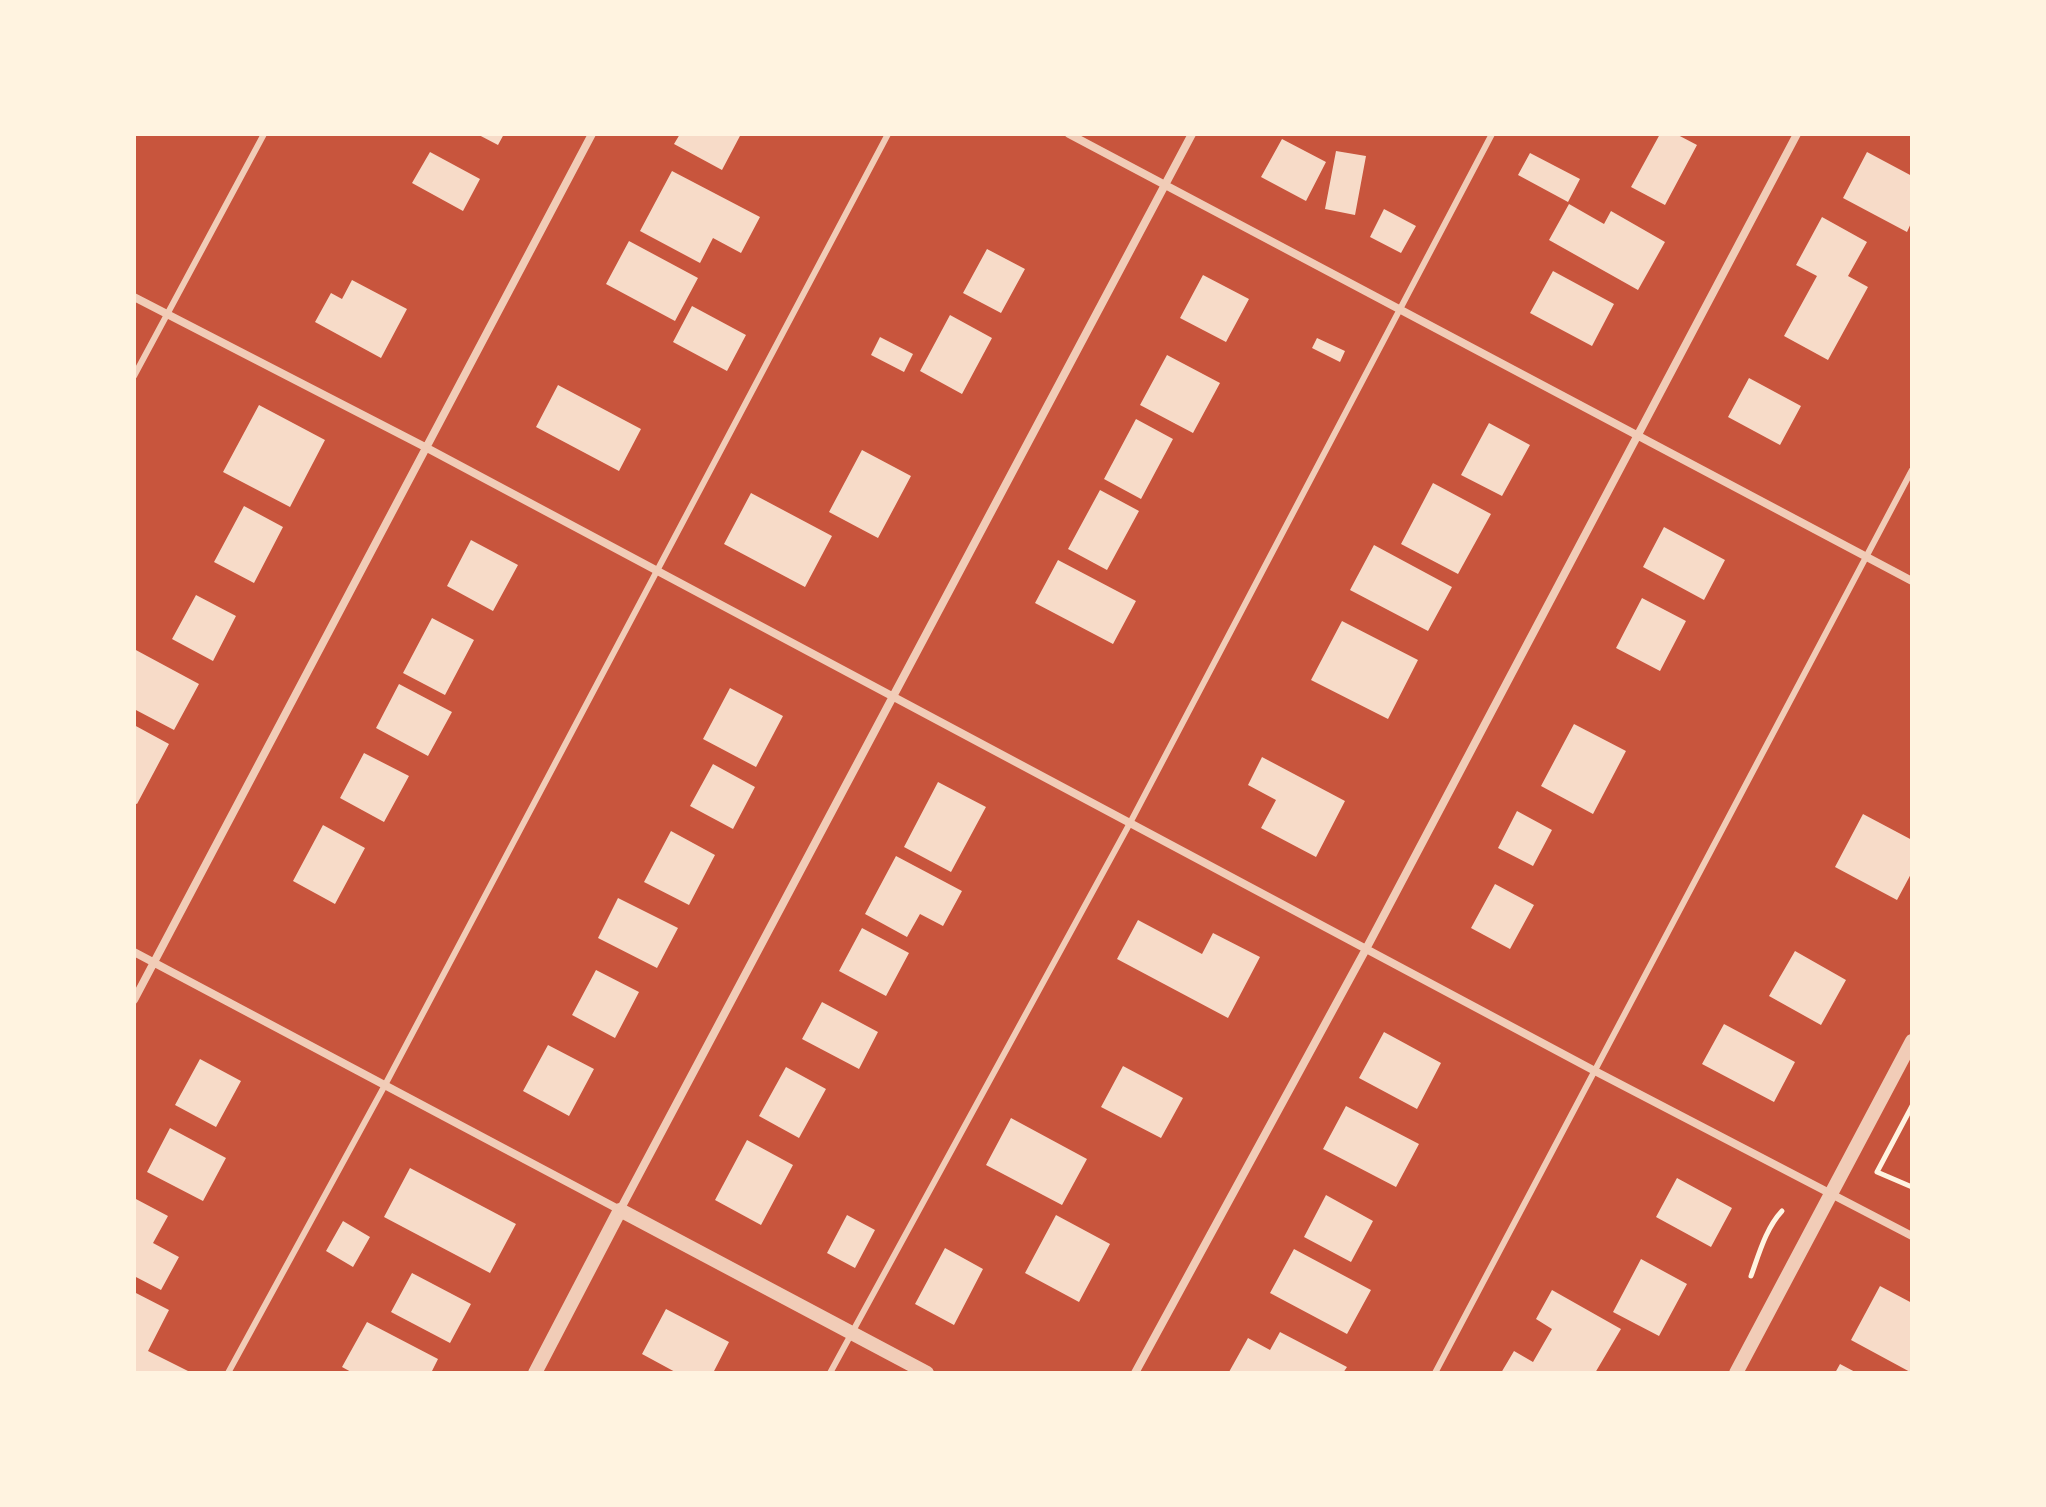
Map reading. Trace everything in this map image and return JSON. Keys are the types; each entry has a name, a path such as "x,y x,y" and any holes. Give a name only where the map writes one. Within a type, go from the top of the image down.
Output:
{"street":[{"path":"134,1000 592,134"},
{"path":"1069,134 1912,581"},
{"path":"535,1373 1192,134"},
{"path":"1135,1373 1366,949 1797,134"},
{"path":"134,297 427,448 1593,1070 1912,1236"},
{"path":"134,952 927,1373"},
{"path":"1736,1373 1912,1041"}],"lane":[{"path":"134,376 264,134"},
{"path":"228,1373 385,1085 888,134"},
{"path":"830,1373 1130,823 1492,134"},
{"path":"1435,1373 1912,470"}],"path":[{"path":"1912,1106 1877,1172 1912,1187"},
{"path":"1751,1276 1761,1247 1775,1218 1782,1211"}],"building":[{"path":"477,134 504,134 498,145"},
{"path":"680,134 741,134 722,170 674,144"},
{"path":"1660,134 1676,134 1697,145 1665,205 1631,187"},
{"path":"1282,139 1326,162 1306,201 1261,177"},
{"path":"1336,151 1366,156 1355,215 1325,209"},
{"path":"430,152 480,179 463,211 412,183"},
{"path":"1867,152 1912,176 1912,221 1907,232 1843,198"},
{"path":"1530,153 1580,179 1568,202 1518,175"},
{"path":"672,171 760,217 741,253 713,238 700,263 640,231"},
{"path":"1569,204 1604,224 1611,211 1665,242 1638,290 1549,240"},
{"path":"1384,209 1416,226 1401,253 1370,237"},
{"path":"1822,217 1867,242 1848,276 1868,287 1828,360 1784,336 1817,276 1796,265"},
{"path":"629,241 698,278 675,321 606,284"},
{"path":"987,249 1025,269 1001,313 963,293"},
{"path":"1553,271 1614,304 1592,346 1530,313"},
{"path":"1203,275 1249,299 1226,342 1180,318"},
{"path":"352,280 407,309 381,358 315,322 331,293 342,299"},
{"path":"692,306 746,335 727,371 673,342"},
{"path":"950,315 992,338 962,394 920,371"},
{"path":"880,337 913,354 904,372 871,355"},
{"path":"1317,338 1345,351 1340,362 1312,348"},
{"path":"1167,355 1220,383 1193,433 1140,405"},
{"path":"1749,378 1801,406 1780,445 1728,417"},
{"path":"558,385 641,429 619,471 536,427"},
{"path":"259,405 325,440 290,507 223,472"},
{"path":"1136,419 1173,439 1141,499 1104,479"},
{"path":"1489,423 1530,445 1502,496 1461,475"},
{"path":"862,450 911,476 878,538 829,512"},
{"path":"1433,483 1491,514 1458,574 1401,544"},
{"path":"1100,490 1139,511 1107,570 1068,549"},
{"path":"751,493 832,536 805,587 724,544"},
{"path":"244,506 283,527 254,583 214,562"},
{"path":"1664,527 1725,560 1704,600 1643,567"},
{"path":"471,540 518,565 493,611 447,586"},
{"path":"1374,545 1452,587 1428,631 1350,590"},
{"path":"1058,560 1136,601 1113,644 1035,603"},
{"path":"196,595 236,616 213,661 172,639"},
{"path":"1642,598 1686,621 1660,671 1616,648"},
{"path":"432,618 474,640 445,695 403,673"},
{"path":"1342,621 1418,660 1388,719 1311,680"},
{"path":"134,649 199,684 174,730 134,709"},
{"path":"399,684 452,712 428,756 376,728"},
{"path":"730,688 783,716 756,767 703,739"},
{"path":"1574,724 1626,751 1593,814 1541,786"},
{"path":"134,725 169,744 137,804 134,803"},
{"path":"364,753 409,776 384,822 340,798"},
{"path":"1262,757 1345,801 1316,857 1261,828 1276,800 1248,785"},
{"path":"713,764 755,787 733,829 690,806"},
{"path":"938,782 986,807 951,872 904,847"},
{"path":"1517,811 1552,830 1533,866 1498,848"},
{"path":"1863,814 1912,840 1912,872 1897,900 1835,867"},
{"path":"323,825 365,848 335,904 293,881"},
{"path":"671,831 715,855 689,905 644,882"},
{"path":"896,856 962,891 943,926 920,914 907,937 865,914"},
{"path":"1495,884 1534,905 1510,949 1471,928"},
{"path":"618,898 678,928 657,968 598,938"},
{"path":"1138,920 1202,954 1213,933 1260,957 1228,1018 1117,959"},
{"path":"862,928 909,953 886,996 839,971"},
{"path":"1795,951 1846,980 1821,1025 1769,996"},
{"path":"596,970 639,992 615,1038 572,1015"},
{"path":"822,1002 878,1032 859,1069 802,1039"},
{"path":"1724,1024 1795,1062 1774,1102 1702,1064"},
{"path":"1384,1032 1441,1063 1417,1109 1359,1078"},
{"path":"548,1045 594,1069 569,1116 523,1091"},
{"path":"200,1059 241,1081 216,1127 175,1105"},
{"path":"1123,1066 1183,1098 1161,1138 1101,1107"},
{"path":"786,1067 826,1089 799,1138 759,1116"},
{"path":"1346,1106 1419,1144 1396,1187 1323,1149"},
{"path":"1011,1118 1087,1159 1062,1205 986,1165"},
{"path":"170,1128 226,1158 203,1201 147,1172"},
{"path":"747,1140 793,1165 761,1225 715,1200"},
{"path":"410,1168 516,1224 490,1273 384,1217"},
{"path":"1677,1178 1732,1208 1711,1247 1656,1217"},
{"path":"1326,1195 1373,1221 1351,1262 1304,1237"},
{"path":"134,1198 168,1216 153,1243 179,1257 161,1290 134,1276"},
{"path":"847,1215 875,1230 855,1268 827,1253"},
{"path":"1056,1215 1110,1244 1079,1302 1025,1273"},
{"path":"343,1221 370,1237 353,1267 326,1251"},
{"path":"945,1248 983,1269 954,1325 915,1304"},
{"path":"1294,1249 1371,1290 1347,1334 1270,1293"},
{"path":"1641,1259 1687,1284 1659,1336 1613,1312"},
{"path":"412,1273 471,1304 450,1343 391,1312"},
{"path":"1880,1286 1912,1303 1912,1373 1851,1340"},
{"path":"1552,1290 1621,1329 1595,1373 1501,1373 1514,1351 1533,1362 1552,1329 1536,1319"},
{"path":"134,1292 169,1310 148,1351 192,1373 134,1371"},
{"path":"666,1309 729,1342 713,1373 677,1373 642,1354"},
{"path":"367,1322 438,1359 431,1373 353,1373 342,1367"},
{"path":"1280,1332 1347,1367 1343,1373 1229,1372 1248,1338 1270,1350"},
{"path":"1840,1364 1857,1373 1835,1373"}]}
